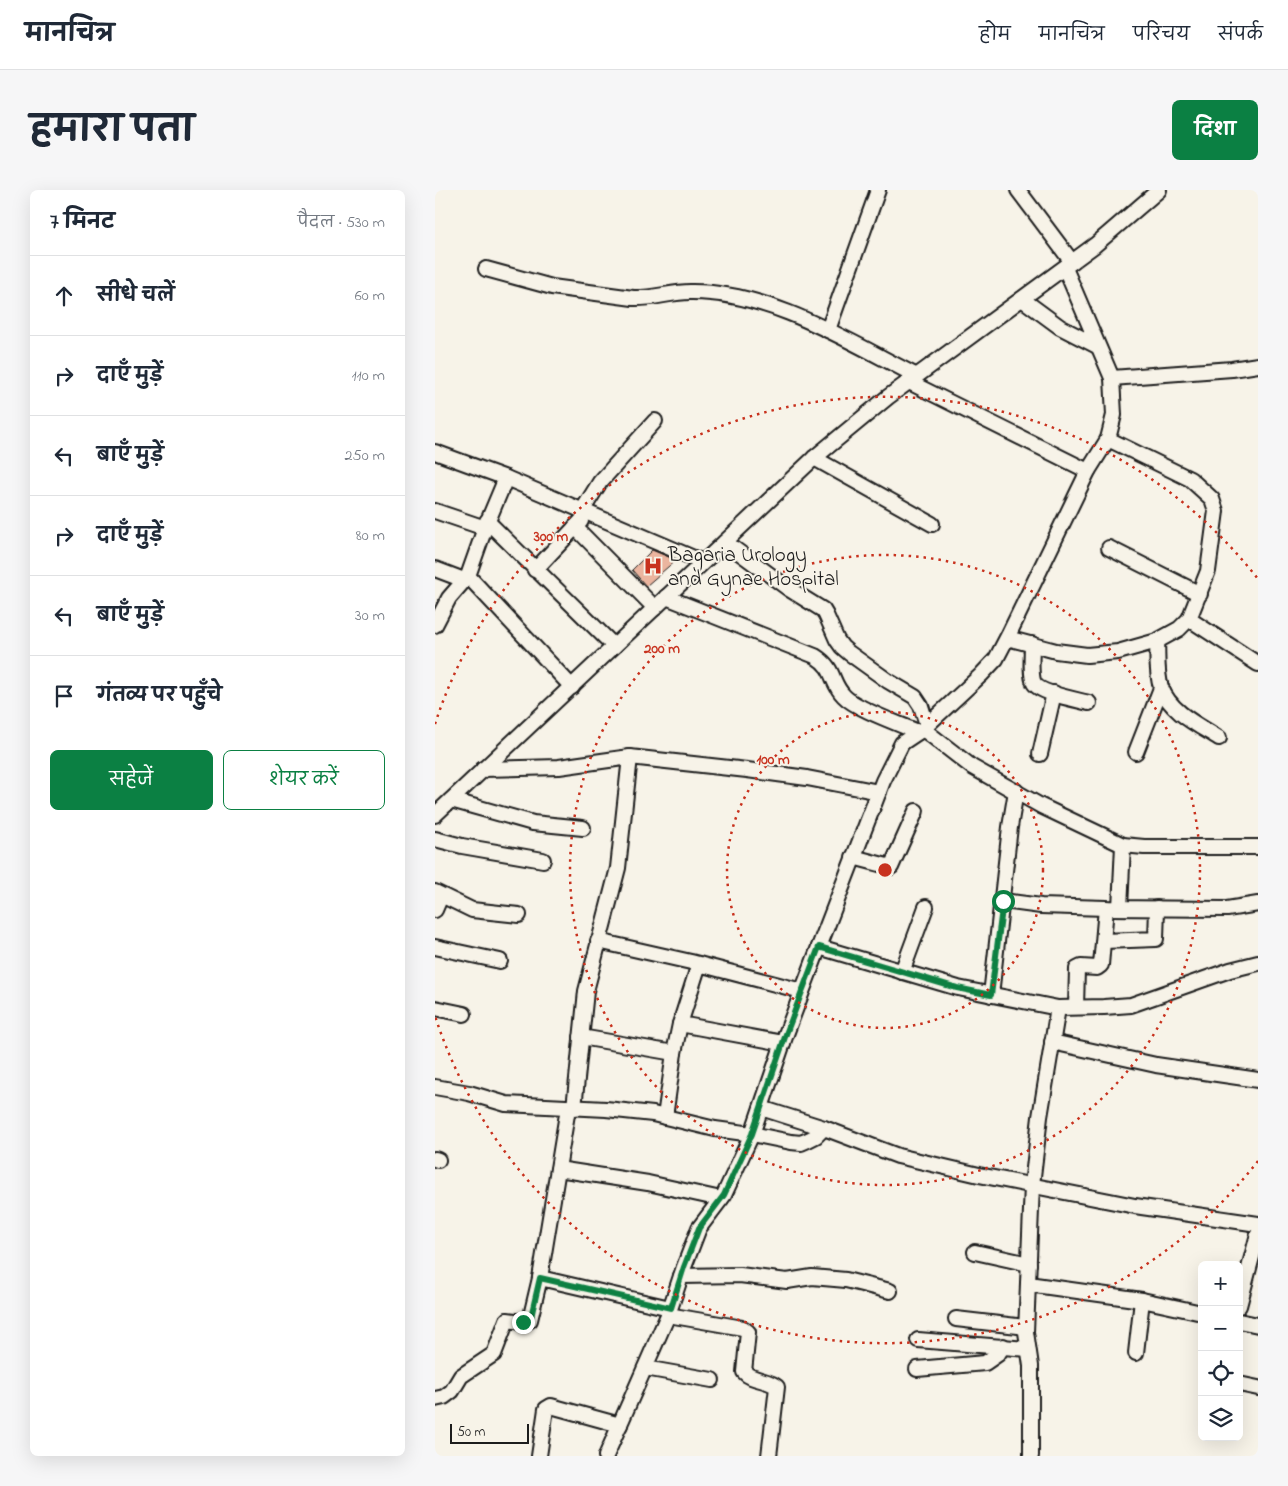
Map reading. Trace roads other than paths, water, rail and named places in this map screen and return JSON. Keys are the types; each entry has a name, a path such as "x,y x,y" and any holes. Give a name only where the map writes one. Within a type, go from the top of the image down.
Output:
{"street":[{"path":"827,330 878,190"},
{"path":"606,1456 669,1311 699,1228 721,1199 752,1134 783,1043 853,857 879,792 902,743 923,729 996,659 1088,472 1107,439 1114,415 1112,378 1097,346 1068,265 1017,190"},
{"path":"435,815 814,458 913,379 1068,265 1132,215 1159,190"},
{"path":"486,269 552,287 633,298 643,299 690,292 733,296 762,303 827,330 913,379 1088,472"},
{"path":"1022,299 1060,327 1097,346"},
{"path":"1112,378 1232,369 1258,365"},
{"path":"535,570 575,527 605,476 655,421"},
{"path":"1007,638 1056,651 1087,655 1118,652 1157,641 1179,629 1189,619 1208,571 1216,511 1212,500 1190,479 1107,439"},
{"path":"435,452 506,478 703,562"},
{"path":"814,458 932,524"},
{"path":"435,625 444,605 466,578 506,478"},
{"path":"435,511 486,524 614,646"},
{"path":"575,527 655,608"},
{"path":"725,542 823,610 842,647 888,681 915,697 921,706 923,729"},
{"path":"1109,548 1200,594"},
{"path":"435,569 466,578 572,687"},
{"path":"666,597 815,656 829,668 839,691 853,704 923,729 972,767 1041,806 1123,845 1144,848 1258,847"},
{"path":"1189,619 1258,664"},
{"path":"1157,641 1161,688 1176,709 1186,718 1219,738"},
{"path":"1032,644 1034,683 1039,688 1089,704"},
{"path":"1135,752 1161,688"},
{"path":"1040,754 1054,693"},
{"path":"483,769 559,767 630,757 807,778 879,792"},
{"path":"435,1399 444,1397 452,1391 461,1376 494,1354 507,1320 523,1322 529,1320 540,1278 558,1168 571,1108 586,991 618,868 630,757"},
{"path":"991,995 1010,827 1016,791"},
{"path":"451,800 533,824 583,828"},
{"path":"853,857 891,867 916,811"},
{"path":"435,839 462,846 543,860"},
{"path":"1076,1007 1077,970 1081,967 1099,967 1102,962 1104,941 1113,908 1123,845"},
{"path":"435,910 438,894 472,910 519,915"},
{"path":"1003,901 1041,906 1113,908 1227,909 1258,904"},
{"path":"902,972 926,907"},
{"path":"1104,941 1155,940 1157,936 1157,908"},
{"path":"598,942 699,964 802,991"},
{"path":"435,947 499,961"},
{"path":"819,947 957,988 1058,1008 1131,1005 1230,970 1258,963"},
{"path":"665,1117 680,1024 699,964"},
{"path":"435,1008 465,1014"},
{"path":"1031,1456 1031,1366 1026,1327 1031,1185 1039,1117 1058,1008"},
{"path":"680,1024 783,1043"},
{"path":"581,1037 674,1053"},
{"path":"1052,1042 1156,1065 1258,1080"},
{"path":"435,1087 469,1093 507,1104 653,1114 715,1129 801,1143 816,1136 824,1128"},
{"path":"761,1108 824,1128 898,1156 1135,1206 1258,1224"},
{"path":"558,1168 648,1183 721,1199"},
{"path":"1243,1291 1258,1234"},
{"path":"975,1252 1029,1264"},
{"path":"681,1276 740,1274 787,1281 812,1277 846,1280 890,1291"},
{"path":"540,1278 743,1328 748,1332 744,1372 748,1376 777,1387 769,1456"},
{"path":"1028,1284 1142,1300 1198,1312"},
{"path":"1136,1352 1142,1300"},
{"path":"957,1319 1026,1327"},
{"path":"1243,1322 1258,1325"},
{"path":"918,1340 1028,1348"},
{"path":"917,1368 985,1363 998,1354 1003,1346"},
{"path":"645,1368 712,1380"},
{"path":"1243,1385 1258,1388"},
{"path":"539,1456 546,1409 551,1406 620,1425"}],"place":[{"name":"Bagaria Urology and Gynae Hospital","path":"653,566"}]}
